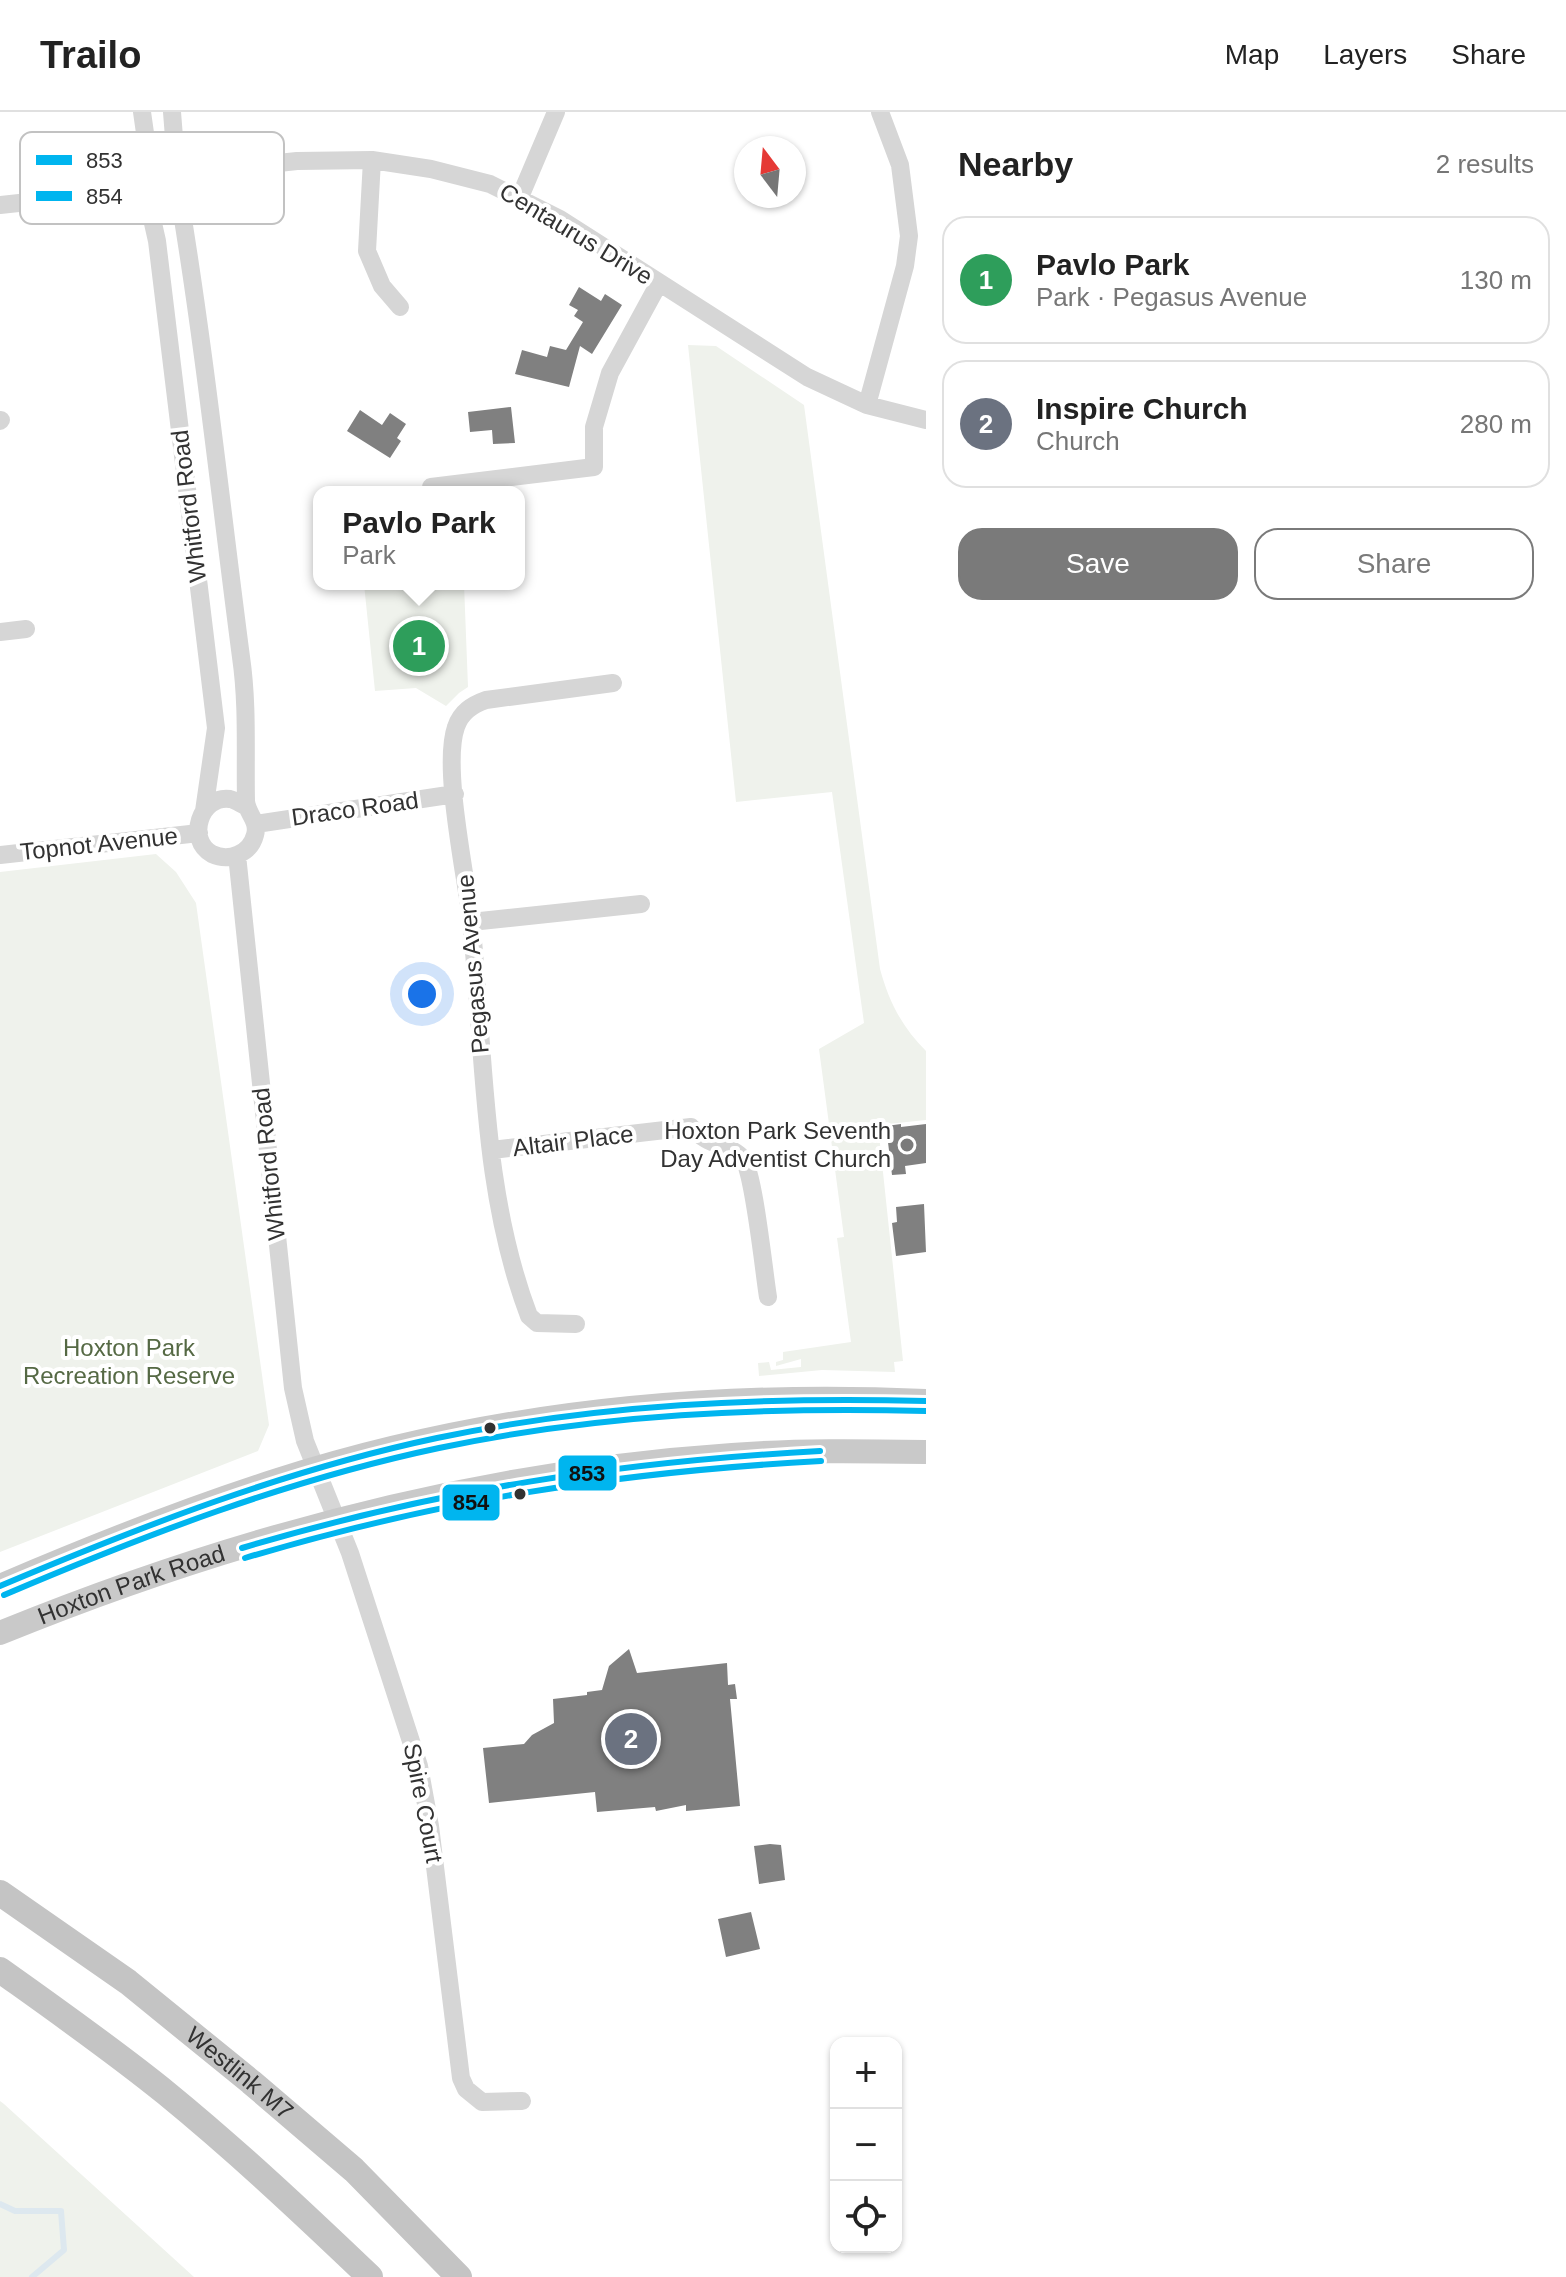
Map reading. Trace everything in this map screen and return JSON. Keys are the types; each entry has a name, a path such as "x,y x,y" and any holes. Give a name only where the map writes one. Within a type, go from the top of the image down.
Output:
{"highway":[{"name":"Westlink M7","path":"0,1893 128,1982 251,2082 354,2170 459,2277"},
{"path":"0,1970 82,2028 168,2095 316,2225 370,2277"}],"main road":[{"name":"Hoxton Park Road","path":"0,1586 103,1542 278,1480 458,1433 618,1409 803,1397 926,1401"},
{"name":"Hoxton Park Road","path":"0,1633 126,1584 336,1520 535,1477 733,1455 832,1451 926,1452"}],"street":[{"path":"142,112 145,132"},
{"path":"172,112 174,132"},
{"path":"520,197 556,112"},
{"path":"867,405 905,266 909,236 900,165 880,112"},
{"path":"372,160 367,251 382,286 400,307"},
{"name":"Centaurus Drive","path":"284,162 372,160 431,169 490,184 560,219 807,377 867,405 926,420"},
{"path":"0,205 20,204"},
{"name":"Whitford Road","path":"152,224 157,241 216,728 204,811"},
{"name":"Whitford Road","path":"183,224 246,695 246,806"},
{"path":"439,486 594,467 594,427 610,373 659,283"},
{"path":"0,632 26,629"},
{"name":"Pegasus Avenue","path":"576,1324 537,1323 529,1316 507,1244 492,1150 478,1026 471,922 455,794 453,743 456,727 463,714 473,705 503,696 613,683"},
{"name":"Draco Road","path":"256,824 455,794"},
{"path":"229,799 246,806 256,824 253,843 242,854 228,858 210,853 201,843 199,833 198,825 204,811 217,801 229,799"},
{"name":"Topnot Avenue","path":"0,855 199,833"},
{"name":"Whitford Road","path":"237,855 293,1388 315,1469"},
{"path":"471,922 641,904"},
{"name":"Altair Place","path":"492,1150 691,1127 706,1141 729,1148 743,1159 751,1186 768,1297"},
{"name":"Spire Court","path":"315,1469 347,1545 419,1766 430,1826 461,2078 466,2089 482,2102 522,2101"}],"green space":[{"path":"688,345 716,346 804,405 880,969 897,1013 926,1051 926,1120 878,1125 903,1361 894,1362 895,1372 822,1370 759,1376 758,1363 769,1362 771,1370 801,1367 801,1359 776,1366 776,1362 783,1360 783,1352 851,1342 837,1238 844,1237 819,1049 864,1023 832,792 736,802"},
{"path":"365,590 464,590 468,687 446,706 416,688 375,691"},
{"name":"Hoxton Park Recreation Reserve","path":"156,854 176,872 196,903 269,1425 258,1451 0,1552 0,872"},
{"path":"0,2101 4,2104 194,2277 0,2277"}],"building":[{"path":"579,287 601,301 605,294 622,305 592,354 580,346 569,387 515,374 522,350 547,357 550,346 566,350 583,322 574,316 578,310 569,305"},
{"path":"511,407 515,443 493,444 492,430 470,432 468,412"},
{"path":"360,410 382,425 390,413 406,424 397,438 401,441 390,458 347,431"},
{"name":"Hoxton Park Seventh Day Adventist Church","path":"901,1124 901,1127 926,1124 926,1163 905,1166 906,1174 892,1175 886,1126"},
{"name":"Hoxton Park Seventh Day Adventist Church","path":"924,1204 926,1252 896,1256 892,1223 897,1222 896,1207"},
{"path":"629,1649 637,1673 727,1663 728,1685 735,1684 737,1699 730,1699 740,1806 686,1811 686,1805 656,1811 655,1807 597,1812 595,1792 489,1803 483,1748 524,1744 532,1735 554,1723 553,1699 602,1690 609,1666"},
{"path":"781,1845 785,1880 759,1884 754,1846"},
{"path":"751,1912 760,1949 726,1957 718,1919"}],"waterway":[{"path":"0,2204 15,2211 61,2211 64,2250 32,2277"}],"transit line":[{"name":"853","path":"0,1586 107,1542 270,1483 437,1438 558,1417 680,1405 803,1400 926,1401"},
{"name":"854","path":"4,1595 110,1551 272,1493 383,1461 499,1436 681,1415 803,1410 926,1411"},
{"name":"853","path":"242,1548 386,1510 528,1482 671,1463 820,1451"},
{"name":"854","path":"245,1558 388,1520 530,1492 673,1473 821,1461"}],"place":[{"name":"Pavlo Park","path":"419,646"},
{"name":"Hoxton Park Seventh Day Adventist Church","path":"907,1145"},
{"name":"Inspire Church","path":"631,1739"}]}
